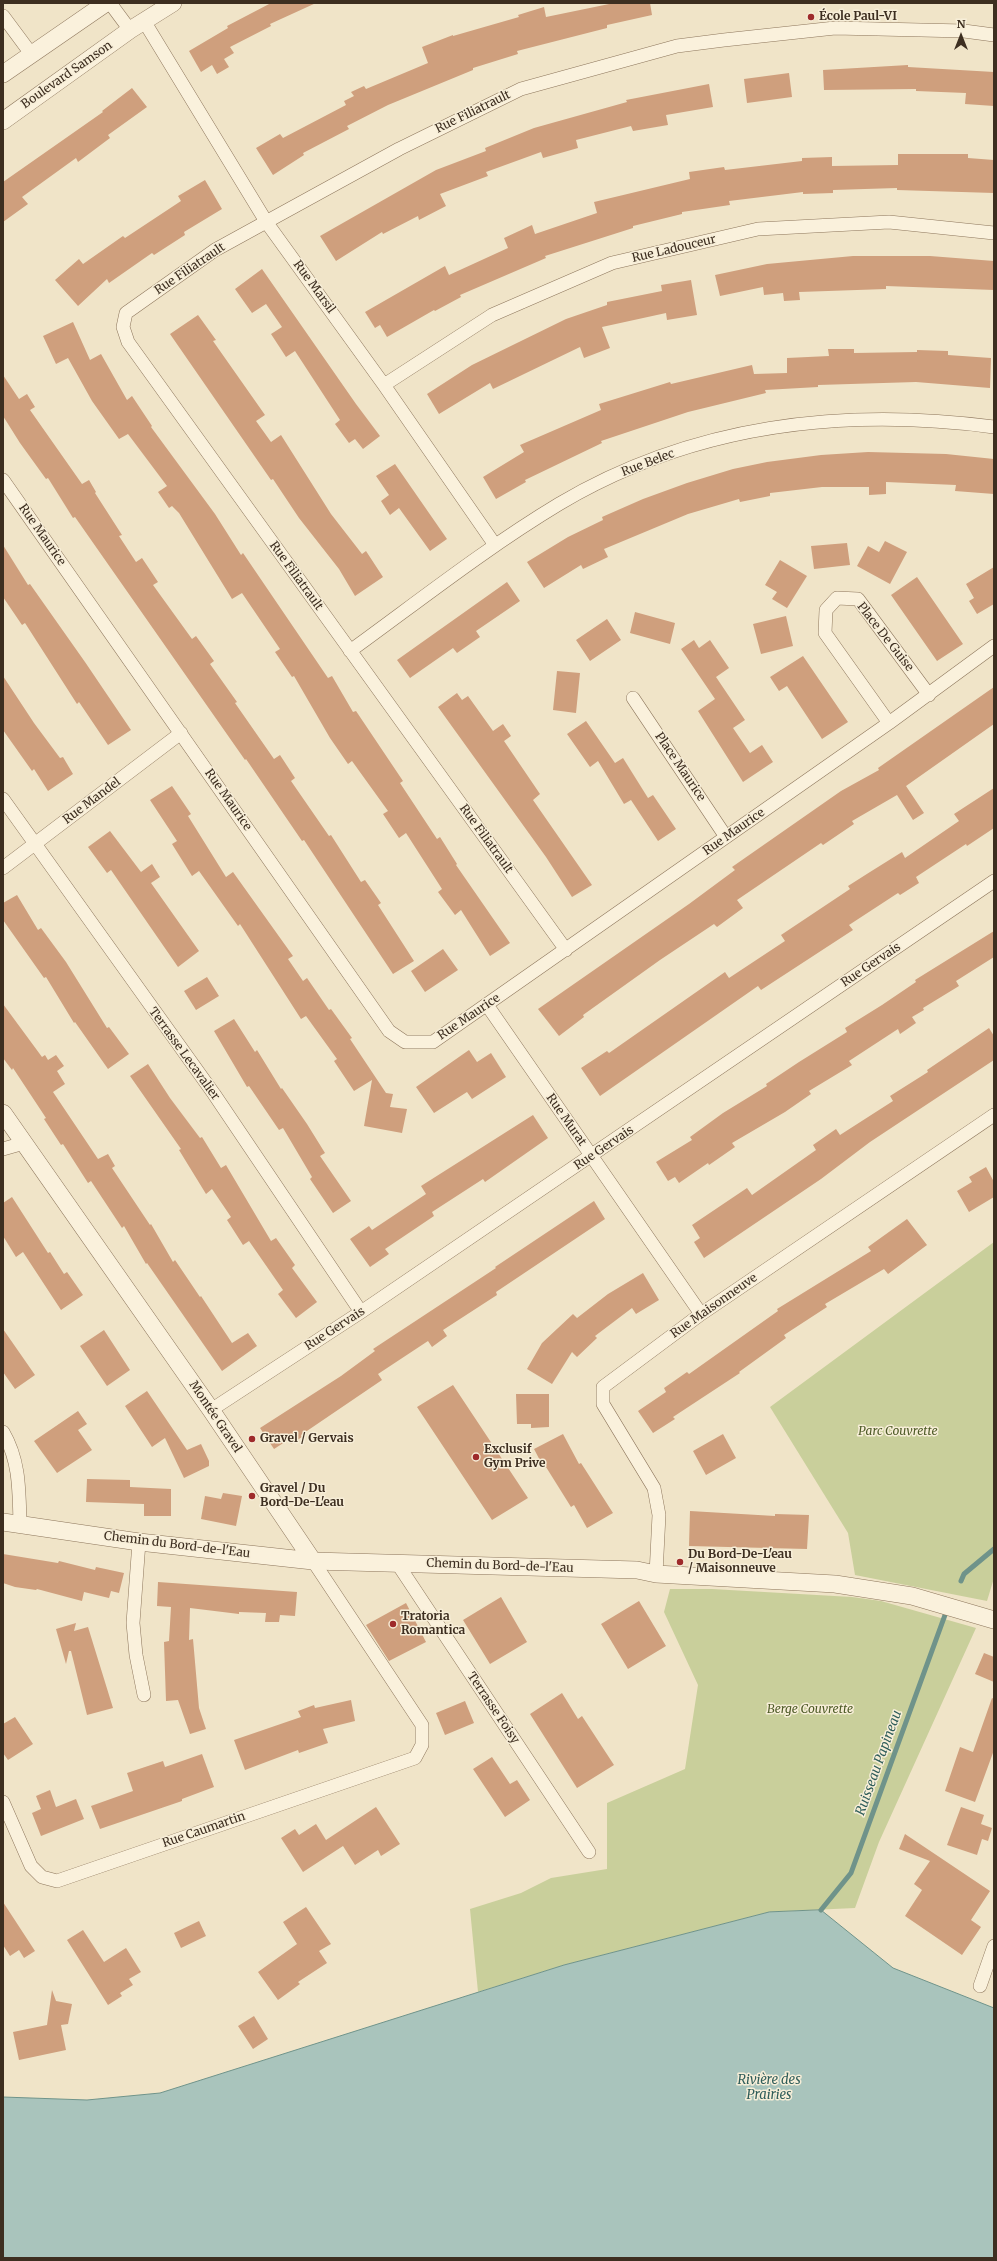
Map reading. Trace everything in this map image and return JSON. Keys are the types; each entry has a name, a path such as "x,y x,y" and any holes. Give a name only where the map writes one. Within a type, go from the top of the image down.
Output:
{"street":[{"path":"3,74 106,3"},
{"path":"110,3 137,26"},
{"name":"Boulevard Samson","path":"3,121 137,26 173,3"},
{"path":"3,16 32,55"},
{"name":"Rue Marsil","path":"137,26 267,223 384,385 495,545"},
{"name":"Rue Filiatrault","path":"566,950 128,342 123,327 126,313 215,250 267,223 399,149 521,89 677,46 835,28 964,31 994,35"},
{"name":"Rue Ladouceur","path":"384,385 492,315 612,263 758,229 889,222 994,233"},
{"name":"Rue Belec","path":"350,650 495,545 560,503 616,475 658,458 740,432 794,424 883,418 940,421 994,427"},
{"name":"Rue Maurice","path":"3,480 389,1031 405,1042 433,1042 929,695 994,646"},
{"name":"Place De Guise","path":"889,723 825,633 826,610 837,598 858,600 929,695"},
{"name":"Place Maurice","path":"633,698 726,837"},
{"name":"Rue Mandel","path":"3,868 181,733"},
{"name":"Terrasse Lecavalier","path":"3,799 34,845 214,1094 362,1312"},
{"name":"Rue Gervais","path":"211,1410 362,1312 994,881"},
{"name":"Rue Murat","path":"487,1005 701,1314"},
{"name":"Montée Gravel","path":"3,1113 211,1410 422,1725"},
{"name":"Rue Maisonneuve","path":"656,1574 659,1515 654,1488 603,1404 603,1387 701,1314 994,1115"},
{"path":"3,1148 24,1144"},
{"path":"3,1432 12,1447 18,1469 11,1523"},
{"name":"Chemin du Bord-de-l'Eau","path":"11,1523 139,1542 313,1561 637,1570 656,1574 836,1584 912,1596 994,1620"},
{"path":"139,1542 133,1623 136,1655 144,1695"},
{"name":"Terrasse Foisy","path":"397,1563 589,1852"},
{"name":"Rue Caumartin","path":"3,1802 31,1866 42,1877 56,1881 415,1758 422,1745 422,1725"},
{"path":"980,1986 994,1946"}],"green space":[{"name":"Parc Couvrette","path":"994,1242 994,1578 987,1601 855,1575 848,1533 770,1407"},
{"name":"Berge Couvrette","path":"670,1589 712,1589 852,1597 881,1601 976,1628 879,1842 855,1908 769,1912 564,1965 478,1992 470,1909 521,1893 551,1878 607,1869 607,1803 685,1769 698,1685 664,1612"}],"water":[{"name":"Rivière des Prairies","path":"821,1910 893,1968 994,2008 994,2258 3,2258 3,2097 87,2100 160,2093 564,1965 769,1912"}],"building":[{"path":"271,3 316,3 270,24 271,26 230,47 234,53 224,59 229,67 217,74 212,65 201,72 189,51 228,28 227,26"},
{"path":"614,3 650,3 652,15 607,25 607,28 517,51 518,54 473,68 473,70 388,105 347,126 349,129 303,153 304,155 273,175 256,148 280,134 283,138 346,105 344,101 354,96 351,92 364,86 366,89 428,63 422,47 453,35 519,17 518,15 544,7 546,17"},
{"path":"908,65 908,67 994,72 994,106 965,104 966,93 916,91 916,89 824,90 823,70"},
{"path":"789,73 792,97 747,103 744,79"},
{"path":"709,84 713,107 666,115 668,125 633,131 631,126 576,140 578,148 543,158 541,152 486,172 488,176 440,194 446,206 419,220 418,216 383,234 382,232 336,261 320,236 436,170 486,151 485,148 534,128 627,102 626,100"},
{"path":"132,88 147,107 108,135 110,138 78,162 76,158 22,197 28,204 3,222 3,182 103,112 102,111"},
{"path":"898,154 968,154 968,158 994,160 994,193 897,190 897,188 833,190 833,193 803,194 803,192 729,201 730,205 682,212 682,214 633,226 633,228 545,256 546,258 460,295 461,297 435,311 434,310 387,337 380,325 375,328 365,312 445,266 449,275 508,248 504,238 532,225 535,234 597,213 594,202 690,179 689,172 724,167 725,170 802,161 802,158 832,157 832,166 898,165"},
{"path":"205,180 222,209 184,232 185,235 154,255 152,253 109,283 107,279 78,306 55,280 79,259 83,264 123,236 125,238 181,201 178,196"},
{"path":"853,256 930,256 994,261 994,290 886,286 886,289 799,292 800,300 784,301 783,293 764,295 763,287 720,296 715,275 767,264"},
{"path":"262,269 380,436 363,449 355,439 349,443 335,424 340,420 295,351 286,357 271,334 282,327 266,304 252,313 235,289"},
{"path":"691,280 697,315 667,320 666,313 602,327 610,348 584,358 580,347 493,389 490,383 439,414 427,394 472,365 566,319 607,305 607,302 662,291 661,285"},
{"path":"198,315 216,340 213,341 265,415 256,421 271,442 281,435 331,514 362,554 366,551 383,577 355,596 339,569 299,518 273,479 271,480 170,334"},
{"path":"73,322 90,360 101,354 127,400 132,396 152,426 151,427 215,514 241,555 243,553 328,678 332,676 353,712 356,711 403,781 400,783 437,839 440,837 457,864 456,865 510,943 490,956 461,910 455,915 438,892 442,889 406,833 399,838 383,814 388,811 352,761 348,764 330,738 294,676 292,677 275,652 280,649 242,593 232,599 179,513 172,506 169,508 158,492 167,486 128,434 119,439 92,401 68,358 56,364 43,336"},
{"path":"828,349 854,349 854,353 917,352 917,350 948,351 948,355 991,358 990,388 916,382 818,385 818,387 765,390 766,393 688,412 601,441 602,443 525,480 526,482 496,499 483,477 524,452 520,445 601,410 599,404 670,382 671,384 752,365 754,374 787,373 787,358 829,356"},
{"path":"3,375 19,399 27,394 35,407 30,410 82,484 89,480 96,492 95,493 122,535 119,536 136,562 142,558 158,582 153,585 192,639 196,636 214,661 210,664 274,759 280,755 295,778 291,781 329,836 331,835 361,882 365,880 381,903 378,905 414,961 393,974 304,840 302,841 75,517 73,518 48,478 46,479 20,443 3,416"},
{"path":"868,452 946,454 994,459 994,494 955,491 956,485 886,482 886,494 869,495 869,487 822,487 770,493 770,496 740,502 739,499 688,514 604,549 608,557 583,569 581,565 544,588 527,562 568,537 603,520 602,517 643,499 687,483 733,469 767,462 821,455"},
{"path":"395,464 447,539 430,551 399,508 390,515 381,501 389,495 376,476"},
{"path":"885,541 907,552 890,584 857,566 868,546 879,552"},
{"path":"847,543 850,565 814,569 811,546"},
{"path":"3,545 28,585 30,584 131,730 108,745 79,702 77,704 25,623 22,625 3,597"},
{"path":"780,560 807,576 787,608 772,599 777,592 765,585"},
{"path":"994,567 994,604 977,614 969,601 974,598 966,584"},
{"path":"917,577 963,644 937,661 891,595"},
{"path":"507,582 520,601 476,631 480,637 457,653 453,648 410,678 397,660"},
{"path":"635,612 675,623 670,644 630,633"},
{"path":"786,616 793,646 761,654 753,624"},
{"path":"607,619 621,640 590,661 576,640"},
{"path":"694,640 699,648 710,640 729,668 716,677 745,720 733,728 750,753 762,745 773,762 743,782 698,711 715,699 681,649"},
{"path":"803,656 848,722 822,739 787,686 779,691 770,677"},
{"path":"557,671 580,673 576,713 553,710"},
{"path":"3,676 34,723 60,758 63,757 73,774 48,791 34,769 32,771 3,730"},
{"path":"994,687 994,724 906,786 924,813 913,820 897,795 852,821 854,824 823,845 821,843 737,900 743,908 717,927 714,924 660,960 583,1015 584,1017 559,1036 538,1009 689,904 735,870 732,867 841,791 879,770 878,768"},
{"path":"457,693 462,700 468,696 493,731 503,724 511,736 504,741 540,794 533,800 592,885 572,897 546,857 438,707"},
{"path":"586,721 615,763 623,758 648,798 653,795 676,829 658,841 631,800 624,804 598,761 590,767 567,734"},
{"path":"172,786 191,814 188,816 226,877 233,872 293,956 288,959 303,981 307,978 329,1010 331,1009 352,1038 350,1039 386,1093 393,1094 390,1107 407,1109 402,1133 364,1126 372,1080 354,1091 334,1061 337,1059 306,1016 301,1019 240,924 238,926 199,871 192,876 172,844 177,841 150,800"},
{"path":"994,788 994,828 967,846 966,844 916,877 919,883 900,895 898,893 849,925 853,930 761,990 758,986 600,1096 581,1068 607,1051 609,1053 725,972 729,978 785,941 781,935 850,889 848,886 902,852 905,858 959,821 954,814"},
{"path":"110,831 141,872 152,864 160,877 151,883 199,951 178,967 111,870 107,873 88,847"},
{"path":"17,895 38,930 41,928 66,962 107,1028 109,1027 129,1054 108,1069 75,1022 74,1023 46,977 44,978 3,920 3,903"},
{"path":"994,931 994,957 956,981 959,986 923,1008 924,1010 912,1017 916,1023 900,1034 898,1029 849,1061 852,1065 809,1091 811,1094 785,1112 732,1143 735,1147 709,1165 708,1163 679,1183 675,1177 668,1181 656,1162 692,1140 690,1137 723,1113 767,1086 766,1084 847,1032 845,1028 916,982 915,980"},
{"path":"443,949 458,970 425,992 411,971"},
{"path":"207,977 219,996 196,1010 184,991"},
{"path":"3,1004 42,1057 45,1055 48,1060 56,1055 64,1066 57,1071 65,1084 53,1092 98,1159 108,1154 115,1166 112,1168 150,1225 151,1224 173,1262 175,1260 232,1343 248,1333 257,1346 222,1371 147,1263 146,1264 124,1226 122,1228 91,1181 88,1183 63,1144 61,1145 44,1119 46,1118 13,1068 12,1070 3,1058"},
{"path":"234,1019 255,1052 257,1050 281,1089 282,1088 307,1124 325,1153 320,1156 351,1201 333,1213 310,1179 312,1177 283,1128 279,1130 249,1086 247,1087 214,1031"},
{"path":"989,1028 994,1036 994,1060 870,1142 821,1179 704,1258 694,1242 700,1238 692,1225 747,1188 752,1195 816,1150 813,1145 836,1129 840,1135 893,1101 890,1096 928,1072 927,1070"},
{"path":"469,1050 477,1062 491,1053 506,1077 472,1099 467,1092 434,1113 416,1087"},
{"path":"148,1064 170,1098 200,1138 202,1137 221,1168 226,1165 271,1241 276,1238 295,1265 292,1268 317,1302 296,1318 278,1294 283,1290 249,1241 243,1245 227,1220 231,1217 212,1189 206,1194 179,1150 181,1149 130,1076"},
{"path":"533,1115 548,1138 485,1182 483,1179 432,1212 434,1216 385,1249 389,1254 370,1267 350,1239 369,1226 372,1230 426,1194 421,1186"},
{"path":"986,1167 994,1182 994,1197 969,1212 957,1191 972,1182 969,1177"},
{"path":"12,1197 48,1253 50,1252 64,1274 67,1272 83,1295 61,1310 23,1252 16,1257 3,1236 3,1203"},
{"path":"594,1201 605,1219 496,1292 497,1295 443,1330 447,1336 432,1347 428,1341 378,1374 382,1380 301,1435 302,1437 291,1444 288,1440 274,1449 260,1428 341,1376 375,1351 373,1349"},
{"path":"907,1219 927,1245 888,1274 884,1269 825,1304 827,1307 784,1335 786,1338 739,1372 740,1373 673,1417 675,1419 653,1433 638,1411 666,1392 664,1388 687,1372 689,1374 778,1311 777,1309 871,1251 868,1247"},
{"path":"643,1273 659,1300 636,1314 632,1308 595,1336 597,1338 577,1357 572,1352 552,1384 527,1369 542,1343 573,1314 577,1318 608,1294"},
{"path":"3,1329 35,1375 15,1389 3,1372"},
{"path":"104,1330 130,1370 107,1386 80,1346"},
{"path":"453,1385 528,1498 492,1520 417,1407"},
{"path":"147,1391 187,1450 201,1444 209,1461 209,1466 184,1478 165,1438 152,1447 125,1406"},
{"path":"516,1394 549,1394 549,1427 531,1428 531,1424 517,1424"},
{"path":"78,1411 87,1424 78,1430 92,1450 57,1473 34,1441"},
{"path":"563,1434 579,1464 581,1463 613,1513 587,1528 574,1505 571,1507 546,1467 544,1468 534,1449"},
{"path":"723,1434 736,1458 706,1475 693,1451"},
{"path":"87,1479 130,1480 130,1487 171,1489 171,1516 144,1516 144,1504 86,1502"},
{"path":"223,1493 242,1496 236,1526 201,1519 205,1496 221,1499"},
{"path":"690,1511 775,1516 775,1514 809,1515 807,1549 689,1546"},
{"path":"3,1554 58,1563 59,1561 95,1570 96,1567 124,1573 119,1593 111,1591 109,1598 84,1592 82,1601 37,1589 15,1587 3,1583"},
{"path":"158,1582 297,1592 295,1616 280,1615 279,1622 265,1622 266,1613 239,1612 239,1614 190,1608 189,1640 193,1639 199,1708 206,1729 190,1734 178,1700 166,1701 164,1642 169,1641 171,1607 157,1606"},
{"path":"501,1597 527,1642 490,1664 463,1620"},
{"path":"639,1601 666,1646 628,1669 601,1624"},
{"path":"406,1603 426,1642 389,1661 366,1625"},
{"path":"76,1623 74,1631 88,1627 113,1708 87,1715 71,1651 69,1651 66,1664 56,1629"},
{"path":"984,1653 994,1657 994,1682 975,1674"},
{"path":"562,1693 578,1719 582,1716 614,1765 577,1788 530,1714"},
{"path":"992,1698 994,1699 994,1750 975,1802 945,1791 960,1747 973,1752"},
{"path":"351,1700 355,1721 323,1729 328,1743 299,1753 298,1750 245,1770 234,1740 301,1717 298,1711 314,1705 315,1708"},
{"path":"465,1701 474,1723 445,1735 436,1713"},
{"path":"15,1717 33,1744 8,1760 3,1753 3,1724"},
{"path":"202,1754 214,1787 182,1799 182,1801 100,1829 91,1806 133,1791 127,1773 163,1761 165,1767"},
{"path":"492,1757 510,1784 517,1780 530,1800 505,1817 473,1769"},
{"path":"50,1790 56,1807 76,1799 84,1819 41,1836 32,1813 41,1809 36,1796"},
{"path":"376,1807 400,1844 381,1856 378,1850 355,1865 343,1846 303,1872 281,1838 295,1829 299,1835 316,1824 326,1840"},
{"path":"961,1807 984,1815 981,1824 992,1828 988,1841 982,1839 977,1855 947,1845"},
{"path":"905,1834 990,1891 971,1920 981,1927 962,1955 905,1916 922,1890 914,1884 930,1861 899,1849"},
{"path":"3,1902 35,1951 24,1958 19,1950 10,1956 3,1945"},
{"path":"306,1907 331,1944 319,1951 327,1963 298,1982 300,1984 278,2000 258,1972 297,1944 283,1922"},
{"path":"199,1921 206,1936 181,1948 174,1933"},
{"path":"83,1930 104,1962 126,1948 141,1972 129,1979 133,1985 120,1993 122,1996 108,2005 67,1940"},
{"path":"52,1990 56,2001 72,2004 68,2024 61,2025 66,2050 19,2060 13,2032 47,2025"},
{"path":"254,2016 268,2039 253,2049 238,2026"}],"waterway":[{"name":"Ruisseau Papineau","path":"961,1581 964,1574 994,1549"},
{"name":"Ruisseau Papineau","path":"821,1910 851,1873 945,1615"}],"place":[{"name":"École Paul-VI","path":"811,17"},
{"name":"Gravel / Gervais","path":"252,1439"},
{"name":"Exclusif Gym Prive","path":"476,1457"},
{"name":"Gravel / Du Bord-De-L'eau","path":"252,1496"},
{"name":"Du Bord-De-L'eau / Maisonneuve","path":"680,1562"},
{"name":"Tratoria Romantica","path":"393,1624"}]}
